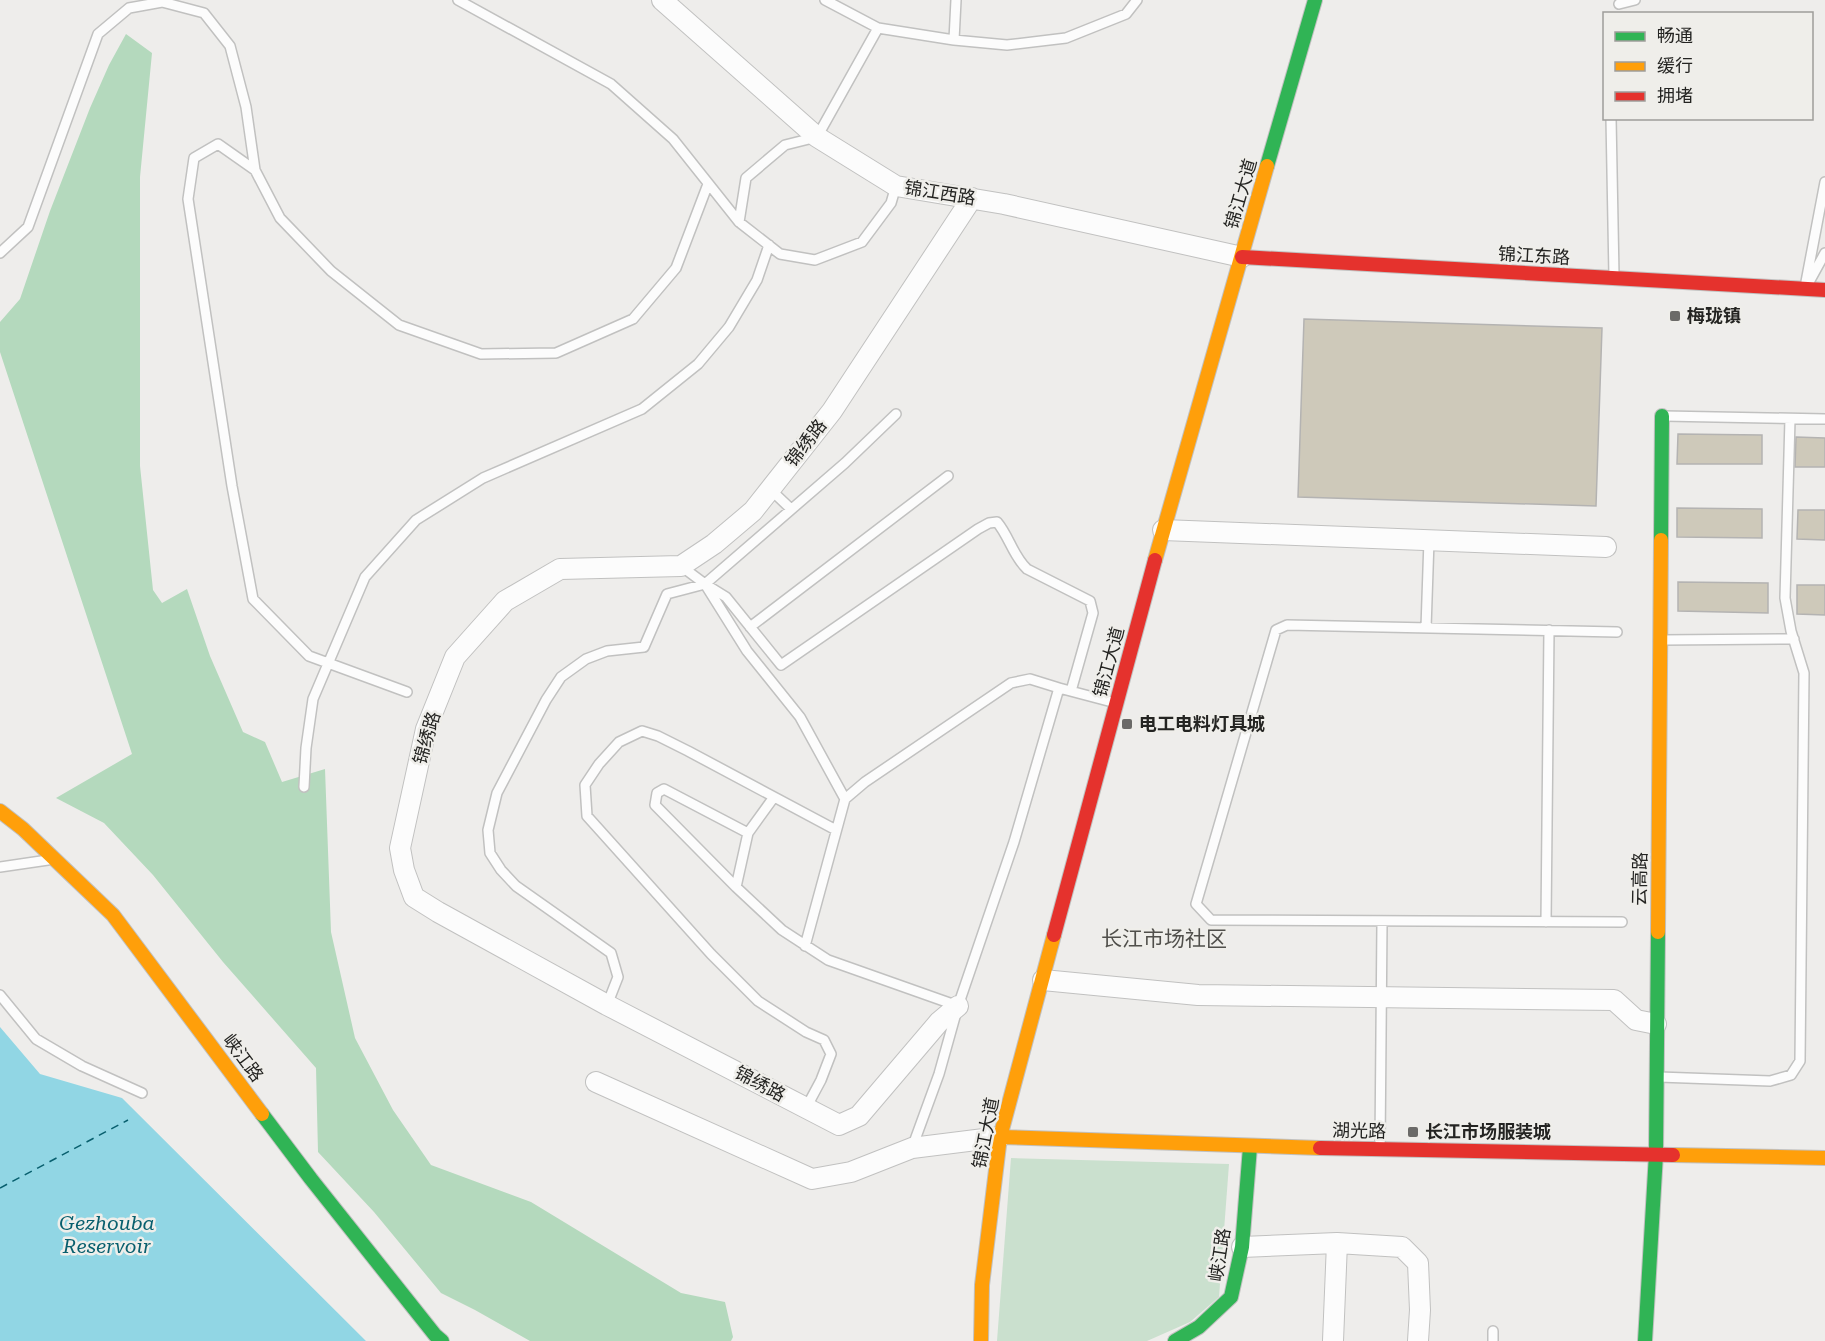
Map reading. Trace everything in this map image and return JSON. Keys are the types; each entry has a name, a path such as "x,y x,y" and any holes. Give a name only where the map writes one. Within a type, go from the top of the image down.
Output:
{"main road":[{"name":"锦江大道","path":"981,1341 982,1285 1000,1137 1163,530 1315,0"},
{"name":"锦江东路","path":"1242,257 1825,290"},
{"name":"云高路","path":"1645,1341 1656,1154 1662,416"},
{"name":"峡江路","path":"0,811 113,915 311,1179 442,1341"},
{"name":"湖光路","path":"1000,1137 1250,1147 1825,1158"},
{"name":"峡江路","path":"1175,1341 1199,1327 1231,1297 1242,1247 1250,1147"}],"street":[{"name":"锦江西路","path":"662,0 818,137 896,186 1004,204 1242,257"},
{"name":"锦绣路","path":"958,1006 939,1022 859,1116 839,1125 607,1005 414,897 404,870 400,848 426,729 455,657 505,601 560,569 681,566 714,544 745,517 832,411 972,198"},
{"path":"1163,530 1606,547"},
{"path":"1042,980 1198,995 1614,1000 1636,1020 1656,1024"},
{"path":"596,1082 812,1179 851,1172 912,1148 1000,1137"},
{"path":"1242,1247 1337,1243 1402,1247 1419,1263 1418,1341"},
{"path":"1333,1341 1337,1243"}],"lane":[{"path":"458,0 611,84 673,139 739,222 780,254 815,260 862,242 891,203 896,186"},
{"path":"825,0 878,28 954,40 1007,45 1066,38 1126,14 1137,0"},
{"path":"954,40 956,0"},
{"path":"1619,6 1635,0"},
{"path":"0,253 28,227 98,34 129,8 162,2 204,13 230,46 246,107 255,170 280,218 331,271 399,325 481,354 556,352 633,320 676,268 708,184"},
{"path":"739,222 746,178 785,145 818,137 878,28"},
{"path":"1611,120 1614,278"},
{"path":"255,170 218,144 194,158 188,199 232,486 253,599 309,656 407,692"},
{"path":"1804,289 1825,182"},
{"path":"304,787 306,748 313,699 365,577 416,520 483,478 642,409 698,364 729,327 757,280 769,245"},
{"path":"1804,289 1825,253"},
{"path":"607,1005 618,977 611,953 516,886 501,870 490,853 488,830 497,794 546,700 561,677 585,659 607,651 644,647 667,594 705,584 845,463 896,414"},
{"path":"1662,416 1825,419"},
{"path":"1656,1077 1770,1081 1791,1075 1800,1061 1804,674 1785,598 1790,419"},
{"path":"750,627 948,476"},
{"path":"770,489 791,509"},
{"path":"681,566 726,597 781,666 978,530 989,523 997,522 1003,529 1020,563 1027,569 1090,601 1093,613 1071,691"},
{"path":"1426,628 1429,540"},
{"path":"705,584 747,651 800,717 845,799"},
{"path":"1617,632 1287,625 1276,630 1196,904 1211,921 1622,922"},
{"path":"1546,922 1549,630"},
{"path":"1660,640 1794,639"},
{"path":"806,946 845,799 865,782 1011,683 1030,679 1117,703"},
{"path":"912,1148 939,1074 958,1006 1014,842 1059,688"},
{"path":"806,1108 831,1054 824,1040 806,1032 758,1001 711,954 587,816 585,785 599,764 619,742 642,731 688,751 836,830"},
{"path":"748,833 664,789 657,793 655,805 782,930 828,960 958,1006"},
{"path":"736,887 748,833 774,797"},
{"path":"0,867 54,859"},
{"path":"1380,1149 1382,923"},
{"path":"0,995 36,1040 82,1066 142,1093"},
{"path":"1493,1330 1493,1341"}],"green space":[{"path":"126,34 152,53 140,177 140,466 153,590 162,603 187,589 210,656 243,732 265,742 282,782 325,769 331,932 355,1038 393,1110 431,1165 531,1202 681,1293 725,1302 733,1337 731,1341 530,1341 441,1293 374,1212 318,1152 316,1068 223,962 153,875 104,823 56,798 132,754 0,352 0,322 20,299 50,211 90,108"},
{"path":"1011,1158 1229,1164 1219,1297 1190,1322 1147,1341 997,1341"}],"water":[{"name":"Gezhouba Reservoir","path":"0,1027 40,1074 122,1098 366,1341 0,1341"}],"building":[{"path":"1304,319 1602,328 1596,506 1298,497"},
{"path":"1678,434 1762,435 1762,464 1677,464"},
{"path":"1796,437 1825,438 1825,467 1795,467"},
{"path":"1677,508 1762,509 1762,538 1677,537"},
{"path":"1798,510 1825,510 1825,540 1797,539"},
{"path":"1678,582 1768,583 1768,613 1678,611"},
{"path":"1797,585 1825,585 1825,615 1797,614"}],"ferry route":[{"path":"0,1188 128,1120"}],"traffic: fast":[{"path":"1267,166 1315,0"},
{"path":"1661,540 1662,416"},
{"path":"1645,1341 1656,1154 1658,932"},
{"path":"262,1114 311,1179 442,1341"},
{"path":"1175,1341 1199,1327 1231,1297 1242,1247 1250,1147"}],"traffic: slow":[{"path":"1155,560 1267,166"},
{"path":"1658,932 1661,540"},
{"path":"0,811 23,829 113,915 262,1114"},
{"path":"981,1341 982,1285 1000,1137 1054,935"},
{"path":"1000,1137 1320,1148"},
{"path":"1673,1155 1825,1158"}],"traffic: jam":[{"path":"1242,257 1825,290"},
{"path":"1054,935 1155,560"},
{"path":"1320,1148 1673,1155"}],"place":[{"name":"梅珑镇","path":"1675,316"},
{"name":"电工电料灯具城","path":"1127,724"},
{"name":"长江市场服装城","path":"1413,1132"}],"district":[{"name":"长江市场社区","path":"1164,939"}]}
